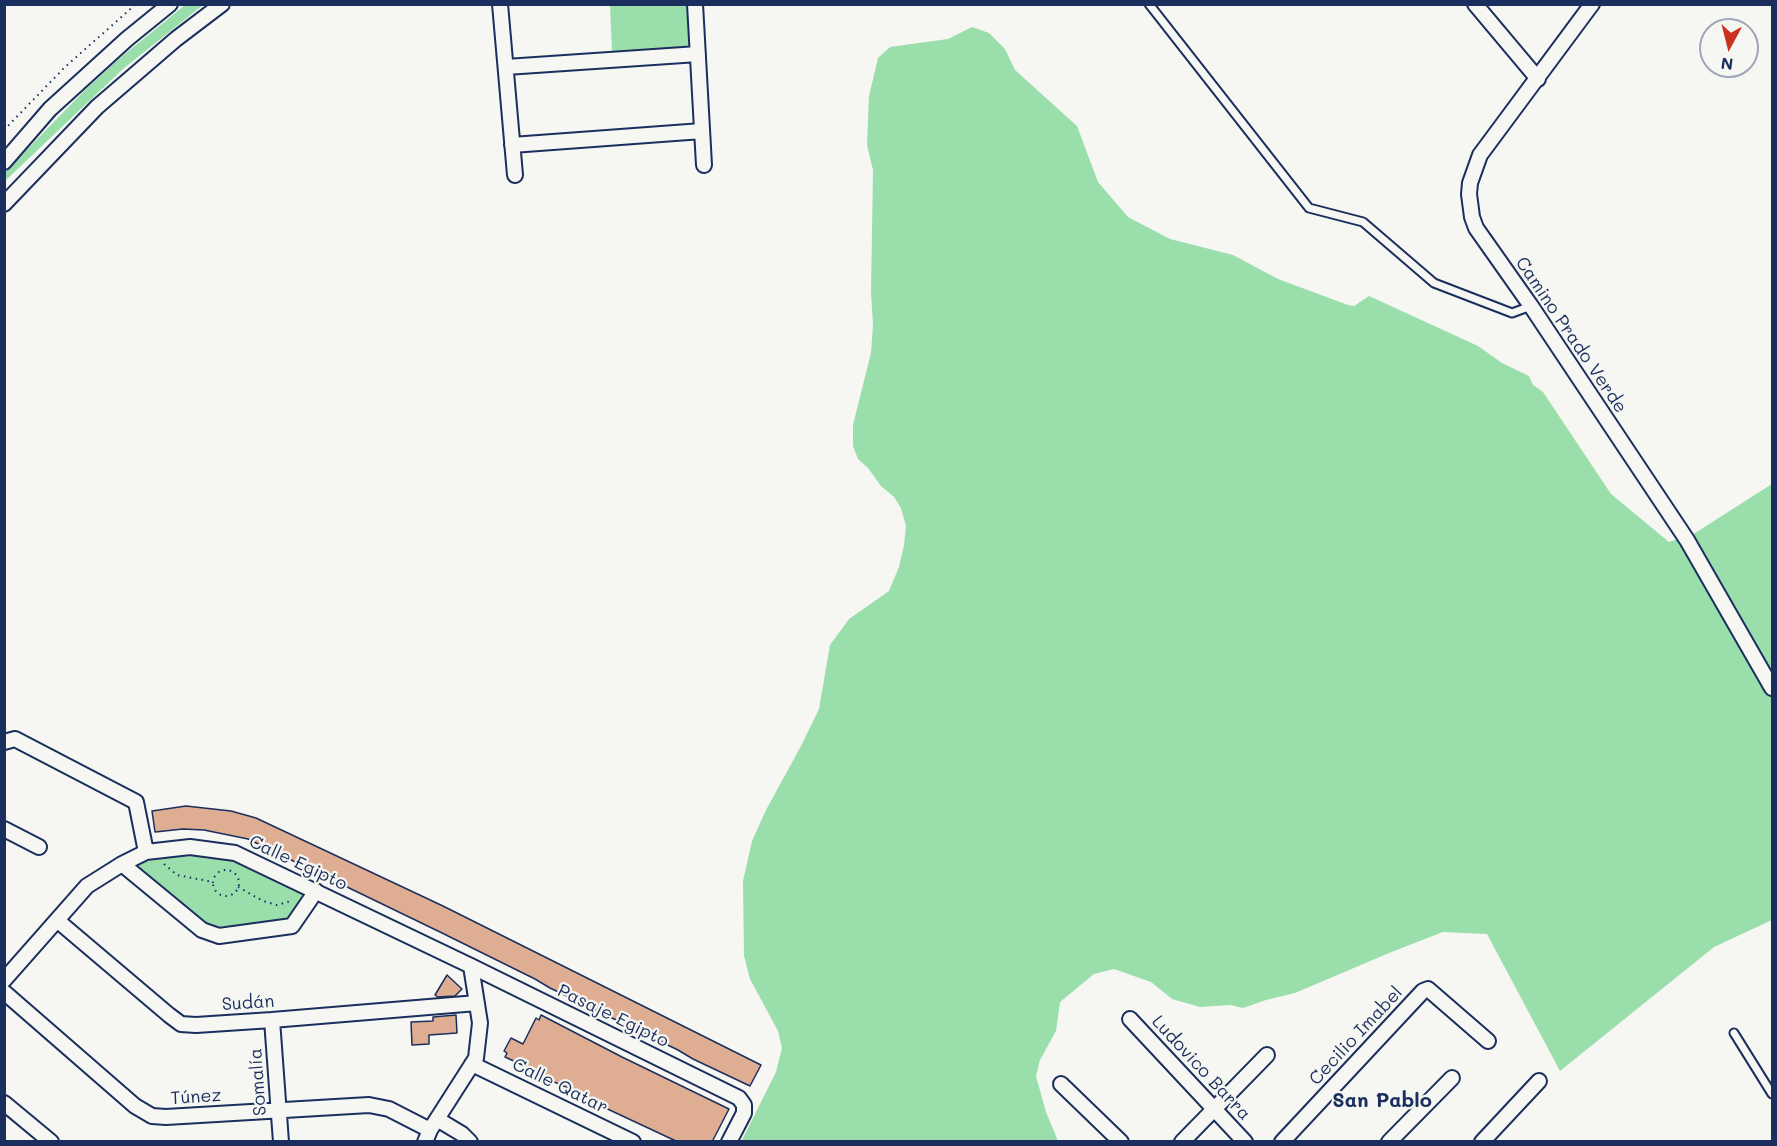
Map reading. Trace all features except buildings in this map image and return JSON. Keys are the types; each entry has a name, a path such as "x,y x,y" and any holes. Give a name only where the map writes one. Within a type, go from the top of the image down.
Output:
{"street":[{"path":"4,162 57,103 127,39 170,4"},
{"path":"4,204 97,107 176,39 222,4"},
{"path":"500,4 515,175"},
{"path":"695,4 704,165"},
{"path":"1475,4 1538,79"},
{"name":"Camino Prado Verde","path":"1592,4 1480,155 1472,173 1468,194 1472,217 1476,228 1531,306 1687,540 1773,688"},
{"path":"506,67 698,54"},
{"path":"512,145 702,131"},
{"path":"4,742 15,739 136,802 146,852"},
{"path":"4,829 39,847"},
{"name":"Calle Egipto","path":"4,980 87,886 146,852 190,847 236,853 471,966"},
{"path":"122,864 202,930 219,936 292,926 316,891"},
{"name":"Sudán","path":"58,921 181,1023 196,1025 272,1020 477,1003"},
{"path":"431,1130 476,1058 480,1023 471,966"},
{"name":"Pasaje Egipto","path":"471,966 739,1098 744,1105 744,1113 729,1142"},
{"name":"Cecilio Imabel","path":"1282,1142 1423,991 1428,989 1488,1041"},
{"name":"Túnez","path":"4,992 135,1106 146,1113 166,1117 369,1104 389,1109 431,1130 470,1142"},
{"name":"Ludovico Barra","path":"1130,1019 1245,1142"},
{"name":"Somalía","path":"272,1020 281,1142"},
{"path":"1182,1142 1267,1055"},
{"name":"Calle Qatar","path":"472,1064 633,1142"},
{"path":"1389,1142 1452,1078"},
{"path":"1482,1142 1539,1081"},
{"path":"1061,1084 1121,1142"},
{"path":"4,1102 51,1142"}],"lane":[{"path":"1149,4 1309,208 1363,222 1434,283 1512,313 1531,306"},
{"path":"1734,1033 1773,1094"}],"path":[{"path":"4,130 64,68 136,4"},
{"path":"146,852 177,875 213,882"},
{"path":"229,870 237,875 238,887 230,895 221,895 215,890 213,882 217,874 229,870"},
{"path":"238,887 277,905 291,901"}],"green space":[{"path":"185,5 203,5 123,69 5,181 5,172 85,90"},
{"path":"610,5 690,5 691,48 612,51"},
{"path":"972,27 989,33 1005,49 1015,70 1077,126 1098,182 1128,217 1170,239 1233,255 1278,279 1348,305 1354,306 1369,296 1478,346 1502,363 1529,376 1533,385 1543,392 1611,494 1669,542 1695,533 1772,484 1772,920 1714,947 1560,1071 1487,934 1443,932 1295,993 1243,1008 1231,1005 1200,1007 1172,999 1151,982 1114,969 1094,974 1060,1002 1056,1031 1040,1060 1036,1076 1046,1112 1058,1141 741,1142 776,1072 782,1048 778,1031 750,979 744,956 743,881 752,841 819,709 830,645 849,619 889,591 899,567 904,545 906,526 901,508 894,497 881,486 858,459 853,446 853,425 871,353 873,325 871,292 873,170 867,145 869,96 878,58 890,47 948,39"},
{"path":"179,854 213,856 238,862 303,892 302,901 290,923 225,931 210,929 133,864"}],"district":[{"name":"San Pablo","path":"1382,1101"}]}
